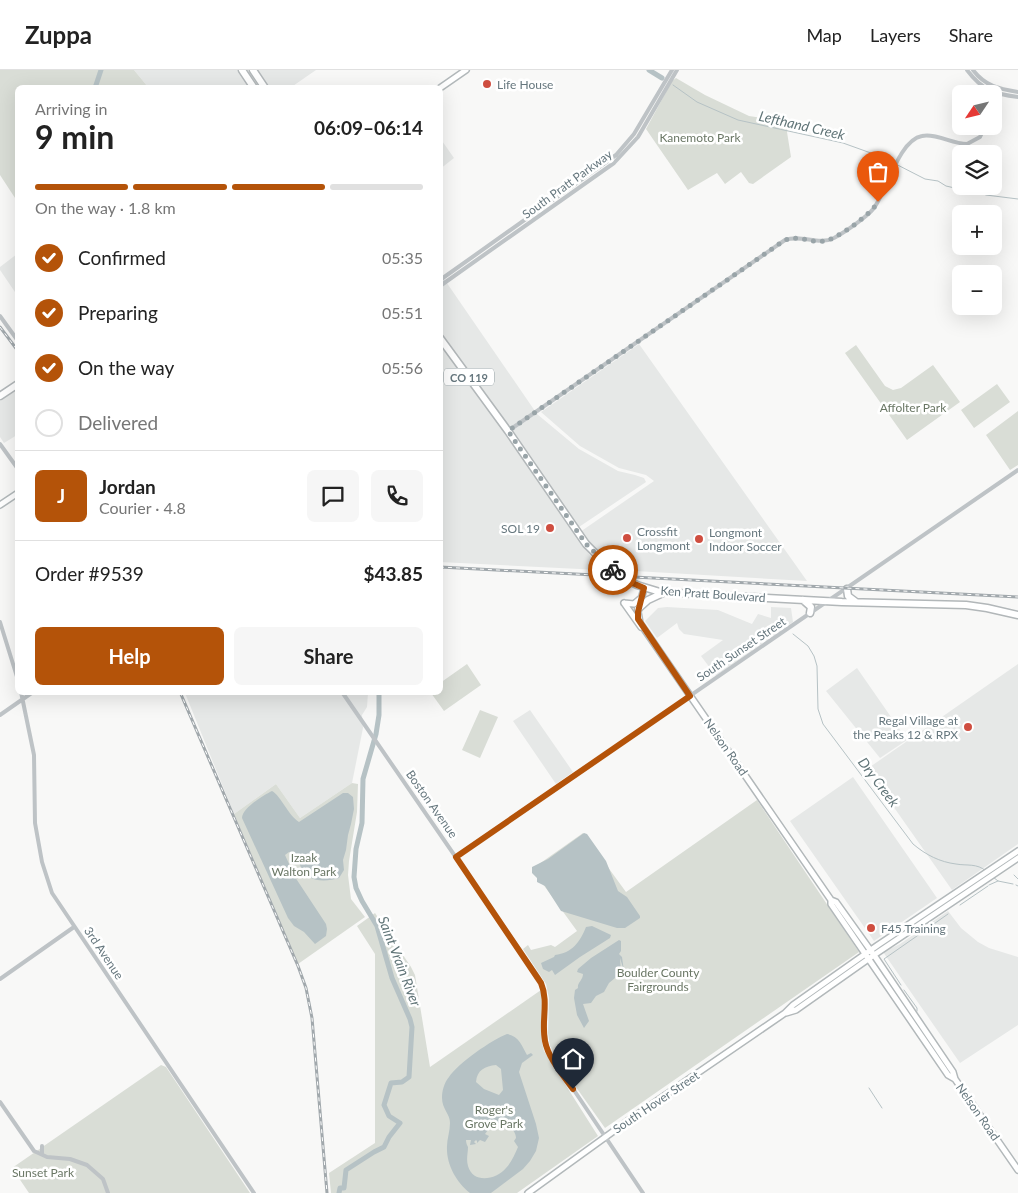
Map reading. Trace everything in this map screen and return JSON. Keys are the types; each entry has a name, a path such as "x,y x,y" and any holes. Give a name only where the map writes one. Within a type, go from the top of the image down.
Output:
{"highway":[{"path":"242,70 252,85"},
{"path":"253,70 263,85"},
{"name":"Ken Pratt Boulevard","path":"443,342 590,548 615,572 630,582 644,588 664,592 802,600 966,606 987,608 1018,616"},
{"path":"0,396 15,386"},
{"path":"849,587 848,596 856,602"},
{"path":"638,609 648,600 664,592"},
{"path":"802,600 811,607 810,613"}],"main road":[{"path":"443,86 466,70"},
{"path":"0,505 15,495"},
{"path":"638,609 644,588"},
{"path":"642,597 634,604 624,603 638,625 646,632"},
{"name":"Nelson Road","path":"638,609 638,619 646,632 831,900 948,1075 955,1079"},
{"name":"South Hover Street","path":"528,1193 605,1137 1018,851"},
{"name":"South Hover Street","path":"872,952 1018,858"},
{"name":"Nelson Road","path":"831,900 836,902 872,952 953,1072 955,1079 1018,1170"},
{"path":"898,1001 907,1009 922,1032 926,1032"}],"street":[{"name":"South Pratt Parkway","path":"443,278 616,155 634,134 672,70"},
{"name":"South Pratt Parkway","path":"443,284 614,163 638,137 677,70"},
{"path":"967,70 979,85"},
{"path":"973,70 987,85"},
{"path":"1002,92 1018,92"},
{"path":"1002,94 1018,97"},
{"path":"508,431 785,240 796,237 822,241 837,236 875,207 904,148 919,136 925,135 967,144 981,135"},
{"path":"0,316 15,337"},
{"path":"0,444 15,465"},
{"name":"South Sunset Street","path":"456,857 1018,470"},
{"path":"0,622 15,670"},
{"name":"3rd Avenue","path":"22,695 34,755 34,815 42,862 54,898 254,1193"},
{"path":"0,715 29,695"},
{"name":"Boston Avenue","path":"344,695 541,983 546,998 544,1034 547,1050 643,1193"},
{"path":"0,978 74,927"},
{"path":"0,1102 34,1151 47,1157 70,1159 87,1165 103,1179 108,1193"},
{"path":"42,1146 42,1154"}],"shaded area":[{"path":"134,70 316,70 294,85 146,85"},
{"path":"443,142 454,158 443,167"},
{"path":"15,256 15,292 0,270 0,267"},
{"path":"443,277 537,414 579,449 618,471 644,478 646,482 573,531 600,570 443,562"},
{"path":"639,344 807,581 618,570 598,553 580,532 654,481 646,475 619,468 580,446 541,412"},
{"path":"15,390 15,436 4,443 0,437 0,401"},
{"path":"771,607 791,608 793,622 716,676 701,656 723,640 684,634 679,629 677,623 657,638 645,621 658,608 718,610 752,624 758,614 771,618"},
{"path":"1018,664 1018,844 952,890 867,769"},
{"path":"857,668 907,740 880,758 826,691"},
{"path":"186,695 368,695 367,707 362,715 363,728 352,783 300,818 276,784 234,814"},
{"path":"530,710 573,772 556,784 513,721"},
{"path":"853,777 937,898 874,941 790,821"},
{"name":"Izaak Walton Park","path":"272,791 299,822 343,793 348,793 353,797 354,809 343,860 344,870 339,878 316,880 311,878 303,871 296,854 289,852 285,855 295,877 326,924 326,936 315,944 304,932 294,926 288,918 242,818 249,806"},
{"path":"584,833 587,834 606,861 618,891 627,897 640,916 640,918 625,928 617,928 561,911 545,886 537,882 537,878 532,873 532,867 548,859"},
{"path":"948,911 961,928 978,942 989,948 1018,957 1018,1025 960,1063 883,952 900,944"},
{"path":"592,926 611,935 610,938 555,975 552,970 549,972 543,969 541,963 571,949 578,942 586,927"},
{"path":"619,940 621,941 621,951 619,954 622,957 624,971 620,958 621,973 591,1003 583,1004 589,1021 584,1028 577,1015 574,998 575,990 578,988 583,976 583,974 577,972 578,969"},
{"path":"507,1034 520,1042 527,1055 531,1053 533,1055 522,1063 519,1072 536,1124 539,1138 536,1151 523,1169 491,1193 470,1193 456,1178 448,1159 447,1143 450,1123 442,1102 443,1090 447,1079 459,1066 493,1041","holes":["496,1065 501,1069 503,1090 499,1095 484,1089 476,1082 478,1074 482,1069","502,1124 510,1127 516,1135 514,1141 518,1147 510,1164 497,1175 485,1178 475,1176 468,1166 466,1140 471,1140 470,1145 476,1144 474,1142 476,1140 477,1143 480,1140 485,1142 489,1136 485,1134 491,1126 493,1128 494,1126 500,1127"]}],"green space":[{"path":"0,70 134,70 146,85 15,85 15,198 0,175"},
{"name":"Kanemoto Park","path":"676,78 705,95 749,116 789,122 787,132 791,157 753,184 749,183 741,172 725,184 717,173 688,190 646,129 672,81"},
{"name":"Affolter Park","path":"856,345 885,386 893,390 901,388 933,365 960,402 907,440 845,353"},
{"path":"997,384 1010,402 974,428 961,410"},
{"path":"1018,411 1018,465 1010,470 986,435"},
{"path":"467,664 481,685 444,711 432,695 443,695 443,681"},
{"path":"480,710 498,717 480,758 462,750"},
{"name":"Izaak Walton Park","path":"352,783 358,784 357,812 348,875 351,899 365,917 298,964 234,814 276,784 300,818"},
{"name":"Boulder County Fairgrounds","path":"757,800 859,952 605,1128 561,1066 550,1046 548,1033 549,998 546,984 523,949 528,945 531,950 551,945 555,947 577,931 532,869 583,833 626,892"},
{"name":"Roger's Grove Park","path":"375,913 415,975 430,1067 541,990 541,1036 544,1051 598,1136 517,1193 331,1193 329,1173 375,1143 375,954 357,926"},
{"name":"Sunset Park","path":"161,1065 166,1067 250,1193 29,1193 12,1168"}],"waterway":[{"name":"Saint Vrain River","path":"96,85 101,70"},
{"path":"649,70 662,78"},
{"name":"Lefthand Creek","path":"673,85 697,102 738,120 843,143 882,157 925,179 938,181 946,186 959,189 970,188 986,195 1018,199"},
{"name":"Dry Creek","path":"793,634 808,646 814,656 817,666 818,709 823,724 913,844 928,855 939,860 975,866 986,871"},
{"name":"Saint Vrain River","path":"339,1193 340,1188 344,1188 346,1170 384,1147 400,1123 389,1116 384,1105 391,1083 402,1082 409,1077 412,1027 410,1019 392,978 377,926 362,901 356,888 354,877 356,849 362,823 363,779 376,734 379,715 379,695"},
{"path":"1014,875 1018,879"},
{"name":"Dry Creek","path":"993,877 998,881 1013,884"},
{"path":"989,885 998,881"},
{"path":"960,905 988,886"},
{"path":"931,926 948,914"},
{"path":"901,985 884,959 927,929"},
{"path":"904,990 917,1008 917,1011"},
{"path":"869,1088 882,1108"}],"railway":[{"path":"0,327 15,347"},
{"path":"443,567 1018,597"},
{"path":"181,695 306,988 312,1018 327,1193"}],"way so far":[{"path":"613,570 586,544 508,431 785,240 796,237 827,241 837,236 871,211 878,202"}],"place":[{"name":"Life House","path":"487,84"},
{"name":"SOL 19","path":"550,528"},
{"name":"Crossfit Longmont","path":"627,538"},
{"name":"Longmont Indoor Soccer","path":"699,539"},
{"name":"Regal Village at the Peaks 12 & RPX","path":"968,727"},
{"name":"F45 Training","path":"871,928"}],"route":[{"path":"573,1089 547,1050 544,1034 546,998 541,983 456,857 690,696 638,619 644,588 623,578 613,570"}]}
